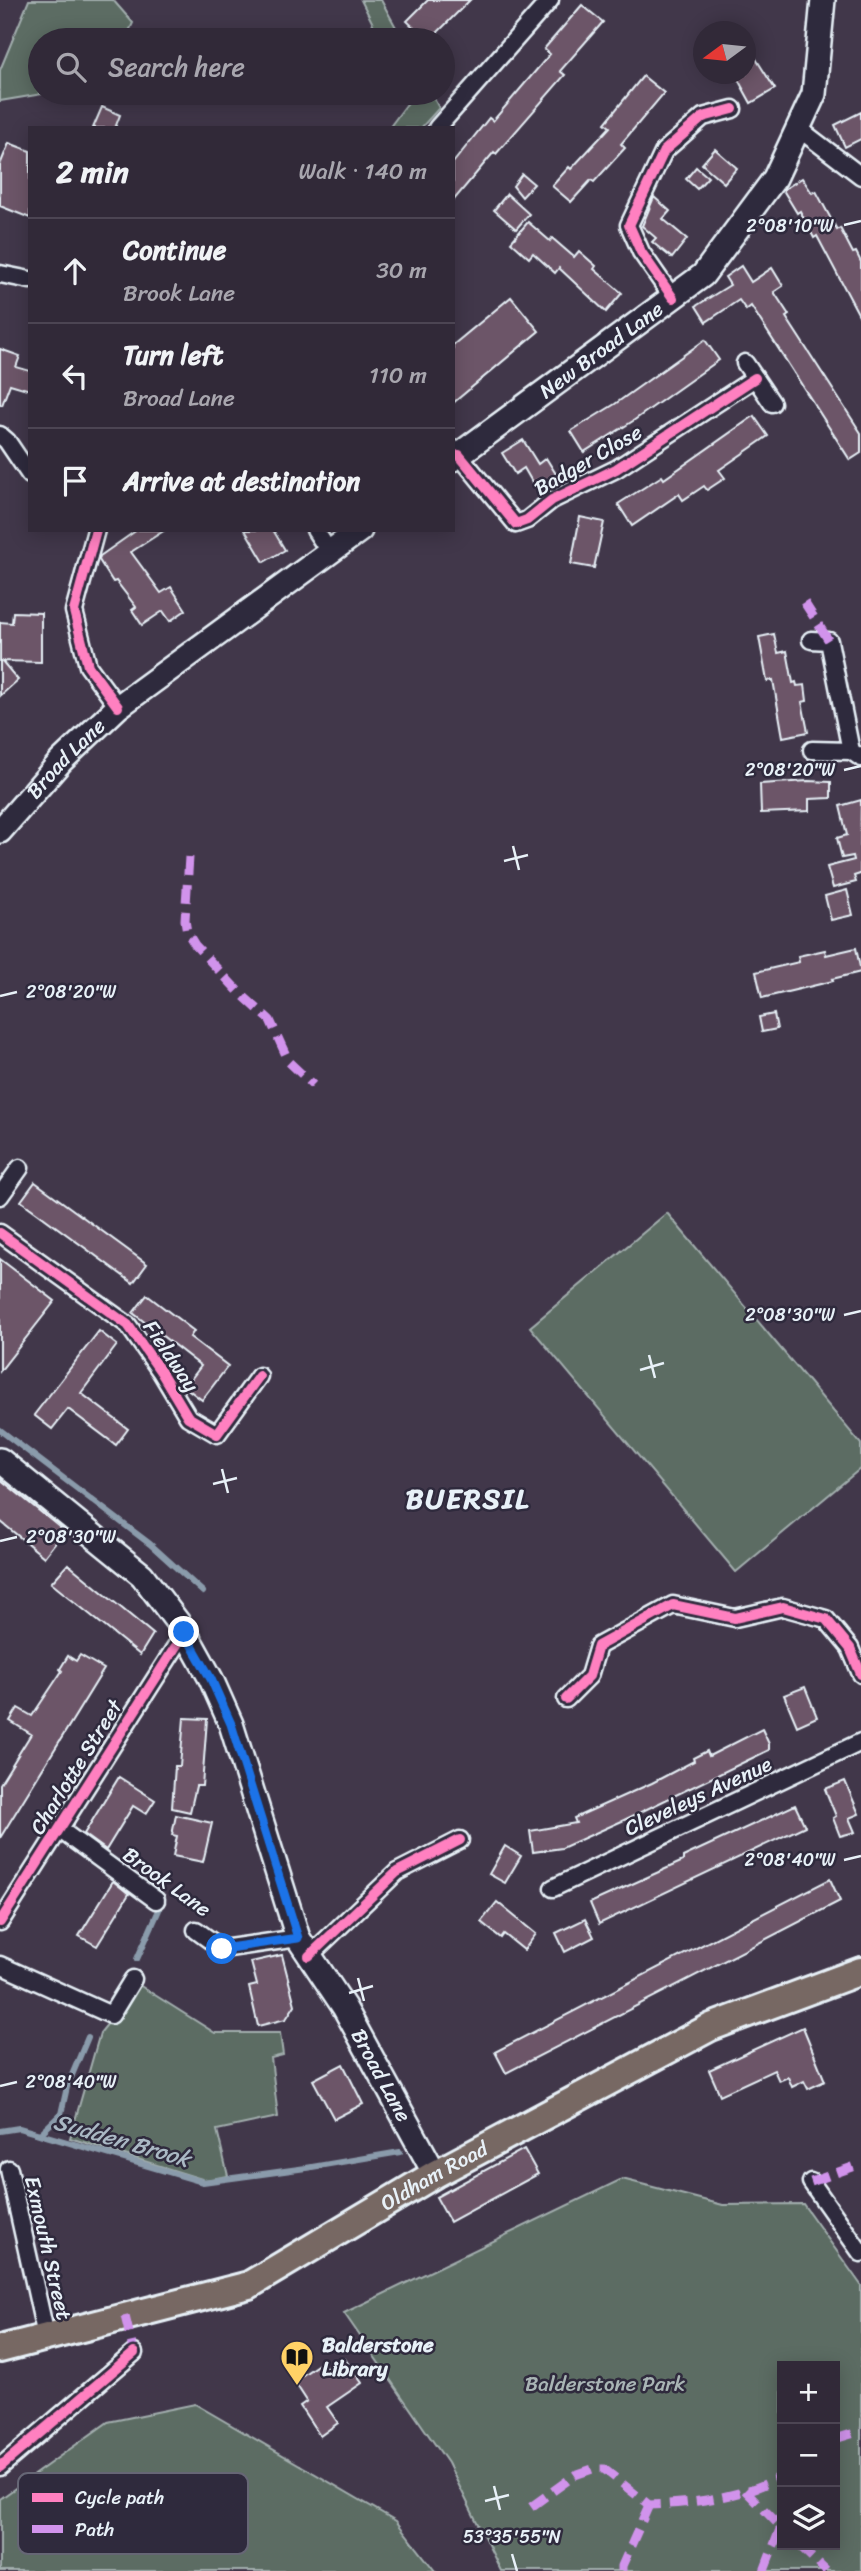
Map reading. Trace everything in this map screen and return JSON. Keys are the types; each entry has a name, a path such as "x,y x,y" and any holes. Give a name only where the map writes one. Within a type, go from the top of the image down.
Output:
{"main road":[{"name":"New Broad Lane","path":"456,457 703,275 775,178 814,94 823,0"},
{"path":"118,707 357,532"},
{"name":"Broad Lane","path":"0,831 61,761 118,707"},
{"name":"Broad Lane","path":"0,1460 142,1575 184,1632 211,1679 231,1724 304,1947 344,2007 435,2174"},
{"name":"Oldham Road","path":"0,2349 249,2285 435,2174 711,2027 861,1971"}],"street":[{"path":"439,126 550,0"},
{"path":"673,298 641,252 629,225 664,151 703,117 733,109"},
{"path":"798,128 861,176"},
{"path":"0,274 28,280"},
{"path":"745,363 772,403"},
{"name":"Badger Close","path":"456,457 516,524 527,520 552,500 616,469 755,378"},
{"path":"0,435 28,472"},
{"name":"Broad Lane","path":"95,532 74,611 88,666 118,707"},
{"path":"316,532 330,553"},
{"path":"811,640 834,638 856,754 811,750"},
{"path":"0,1196 20,1168"},
{"name":"Fieldway","path":"0,1233 128,1325 188,1417 217,1434 259,1376"},
{"path":"566,1699 589,1676 598,1646 673,1605 735,1618 783,1607 826,1619 850,1648 861,1674"},
{"name":"Charlotte Street","path":"0,1922 184,1632"},
{"name":"Cleveleys Avenue","path":"553,1888 861,1742"},
{"name":"Brook Lane","path":"59,1829 156,1900"},
{"path":"304,1947 397,1872 460,1840"},
{"name":"Brook Lane","path":"196,1930 222,1949 304,1947"},
{"path":"0,1965 111,2015 133,1979"},
{"name":"Exmouth Street","path":"9,2169 46,2336"},
{"path":"811,2182 861,2253"},
{"path":"0,2466 134,2353"}],"green space":[{"path":"29,0 113,0 133,23 131,28 28,28 28,96 0,101 0,70"},
{"path":"361,0 381,0 396,28 375,28"},
{"path":"406,105 437,105 439,108 423,126 390,126"},
{"path":"667,1213 861,1444 861,1468 736,1572 530,1327"},
{"path":"139,1985 215,2033 280,2033 283,2055 271,2058 278,2117 217,2130 228,2176 205,2180 70,2138 100,2033"},
{"name":"Balderstone Park","path":"622,2179 723,2205 803,2204 861,2285 861,2571 501,2571 448,2463 344,2313"},
{"path":"195,2404 396,2521 435,2571 0,2571 0,2499 18,2486 18,2554 248,2554 248,2473 36,2473 108,2422"}],"building":[{"path":"428,0 470,0 442,28 414,28 407,21"},
{"path":"582,5 603,22 560,71 565,75 455,199 455,160 489,118 493,121 550,54 544,49"},
{"path":"756,59 775,89 751,103 741,84 756,84"},
{"path":"643,76 664,93 621,144 625,148 594,182 591,180 571,202 552,186 610,127 605,123"},
{"path":"102,107 120,115 116,126 94,126"},
{"path":"861,112 861,139 845,147 835,125"},
{"path":"9,143 28,150 28,217 0,206 0,165"},
{"path":"715,149 737,168 724,183 702,164"},
{"path":"696,167 708,177 697,189 686,179"},
{"path":"522,174 534,184 522,197 513,186"},
{"path":"802,178 812,193 816,191 837,230 840,228 861,262 861,319 817,236 814,238 800,211 797,213 783,190"},
{"path":"507,194 529,214 516,229 494,210"},
{"path":"654,197 670,211 663,219 687,239 672,258 652,242 656,238 642,226"},
{"path":"528,222 574,257 579,251 596,266 594,269 622,293 606,312 559,268 555,273 533,253 529,258 511,242"},
{"path":"741,266 751,282 772,268 783,286 774,292 789,315 786,317 861,433 861,453 850,460 751,306 746,310 739,300 706,322 696,306 730,285 725,277"},
{"path":"511,297 539,331 455,401 455,343"},
{"path":"705,340 719,360 584,452 571,431 615,404"},
{"path":"0,349 20,356 16,367 28,370 28,389 10,384 0,405"},
{"path":"754,416 768,436 719,470 725,478 707,490 704,486 683,500 679,494 632,526 618,504 662,476 664,479"},
{"path":"523,440 538,464 546,458 556,474 535,487 524,468 515,474 502,453"},
{"path":"580,517 604,522 594,568 571,564"},
{"path":"134,532 162,532 131,552 161,593 171,587 186,610 170,621 163,611 142,625 132,610 136,607 116,581 113,582 99,560 100,556"},
{"path":"246,532 274,532 285,550 264,562"},
{"path":"13,612 41,613 41,662 2,661 18,680 0,696 0,622 12,623"},
{"path":"774,634 778,653 787,651 793,683 796,682 797,686 805,685 807,701 802,702 808,732 783,737 773,680 767,681 759,637"},
{"path":"831,782 831,798 809,799 809,811 761,813 760,784"},
{"path":"861,800 860,874 854,876 856,882 833,888 827,867 854,860 853,856 842,858 837,838 847,835 840,806"},
{"path":"847,890 853,915 831,920 825,896"},
{"path":"856,948 861,972 762,998 756,972 799,962 798,956 825,950 826,955"},
{"path":"774,1014 777,1029 762,1032 759,1017"},
{"path":"35,1182 147,1264 133,1283 21,1201"},
{"path":"0,1259 55,1301 0,1371"},
{"path":"147,1295 194,1331 190,1337 228,1366 202,1400 185,1387 201,1366 133,1313"},
{"path":"99,1331 117,1345 81,1393 128,1429 116,1445 68,1409 52,1429 34,1415"},
{"path":"0,1479 64,1531 44,1557 0,1521"},
{"path":"68,1564 153,1634 140,1655 51,1583"},
{"path":"80,1655 104,1669 0,1838 0,1784 31,1734 10,1721 18,1708 32,1716 62,1671 60,1669 68,1656 76,1661"},
{"path":"805,1687 817,1717 797,1726 784,1695"},
{"path":"184,1718 207,1719 202,1786 196,1786 190,1812 172,1808 175,1766 180,1766"},
{"path":"762,1729 769,1750 562,1848 533,1852 530,1831 576,1823 574,1818 652,1783 694,1761 693,1758 707,1751 709,1756"},
{"path":"119,1777 155,1800 146,1814 133,1806 106,1850 84,1834"},
{"path":"845,1781 859,1814 849,1818 855,1832 840,1836 833,1818 836,1816 825,1789"},
{"path":"795,1805 805,1826 599,1924 590,1903 683,1861 683,1857"},
{"path":"176,1815 212,1823 203,1862 173,1856 177,1836 172,1835"},
{"path":"505,1846 521,1856 505,1883 489,1874"},
{"path":"830,1879 840,1901 506,2073 495,2052"},
{"path":"113,1881 129,1894 97,1946 79,1936"},
{"path":"497,1902 536,1934 524,1950 504,1934 501,1938 481,1922"},
{"path":"585,1919 594,1937 565,1952 556,1933"},
{"path":"282,1955 295,2005 286,2019 258,2026 249,1987 257,1985 251,1962"},
{"path":"803,2027 825,2081 808,2089 804,2081 792,2087 788,2077 779,2081 774,2070 720,2095 709,2070"},
{"path":"343,2064 363,2104 334,2119 313,2080"},
{"path":"524,2149 538,2174 450,2222 436,2197"},
{"path":"345,2359 362,2383 327,2407 338,2423 320,2436 300,2406 307,2401 294,2381 322,2362 328,2371"}],"waterway":[{"path":"0,1430 150,1544 203,1592"},
{"path":"137,1959 159,1910"},
{"path":"40,2134 61,2114 67,2087 88,2037"},
{"name":"Sudden Brook","path":"0,2131 19,2128 203,2182 400,2152"}],"marked path":[{"path":"804,602 829,641"},
{"path":"189,857 185,920 187,932 195,945 240,993 270,1020 289,1062 313,1085"},
{"path":"811,2182 861,2164"},
{"path":"125,2316 134,2353"},
{"path":"840,2437 861,2431"},
{"path":"531,2507 575,2475 592,2469 604,2469 649,2505 700,2501 736,2494 777,2478"},
{"path":"745,2490 777,2523"},
{"path":"622,2571 649,2505"},
{"path":"764,2571 777,2537"},
{"path":"804,2550 826,2571"}],"cycle path":[{"path":"673,298 641,252 629,225 664,151 703,117 733,109"},
{"path":"459,455 516,524 527,520 552,500 616,469 755,378"},
{"path":"95,532 74,611 88,666 118,707"},
{"path":"0,1233 128,1325 188,1417 217,1434 259,1376"},
{"path":"566,1699 589,1676 598,1646 673,1605 735,1618 783,1607 826,1619 850,1648 861,1674"},
{"path":"0,1922 185,1632"},
{"path":"309,1956 397,1872 460,1840"},
{"path":"0,2467 134,2353"}],"place":[{"name":"Balderstone Library","path":"297,2387"}],"district":[{"name":"BUERSIL","path":"468,1498"}],"route":[{"path":"184,1632 211,1679 231,1724 298,1938 222,1949"}]}
